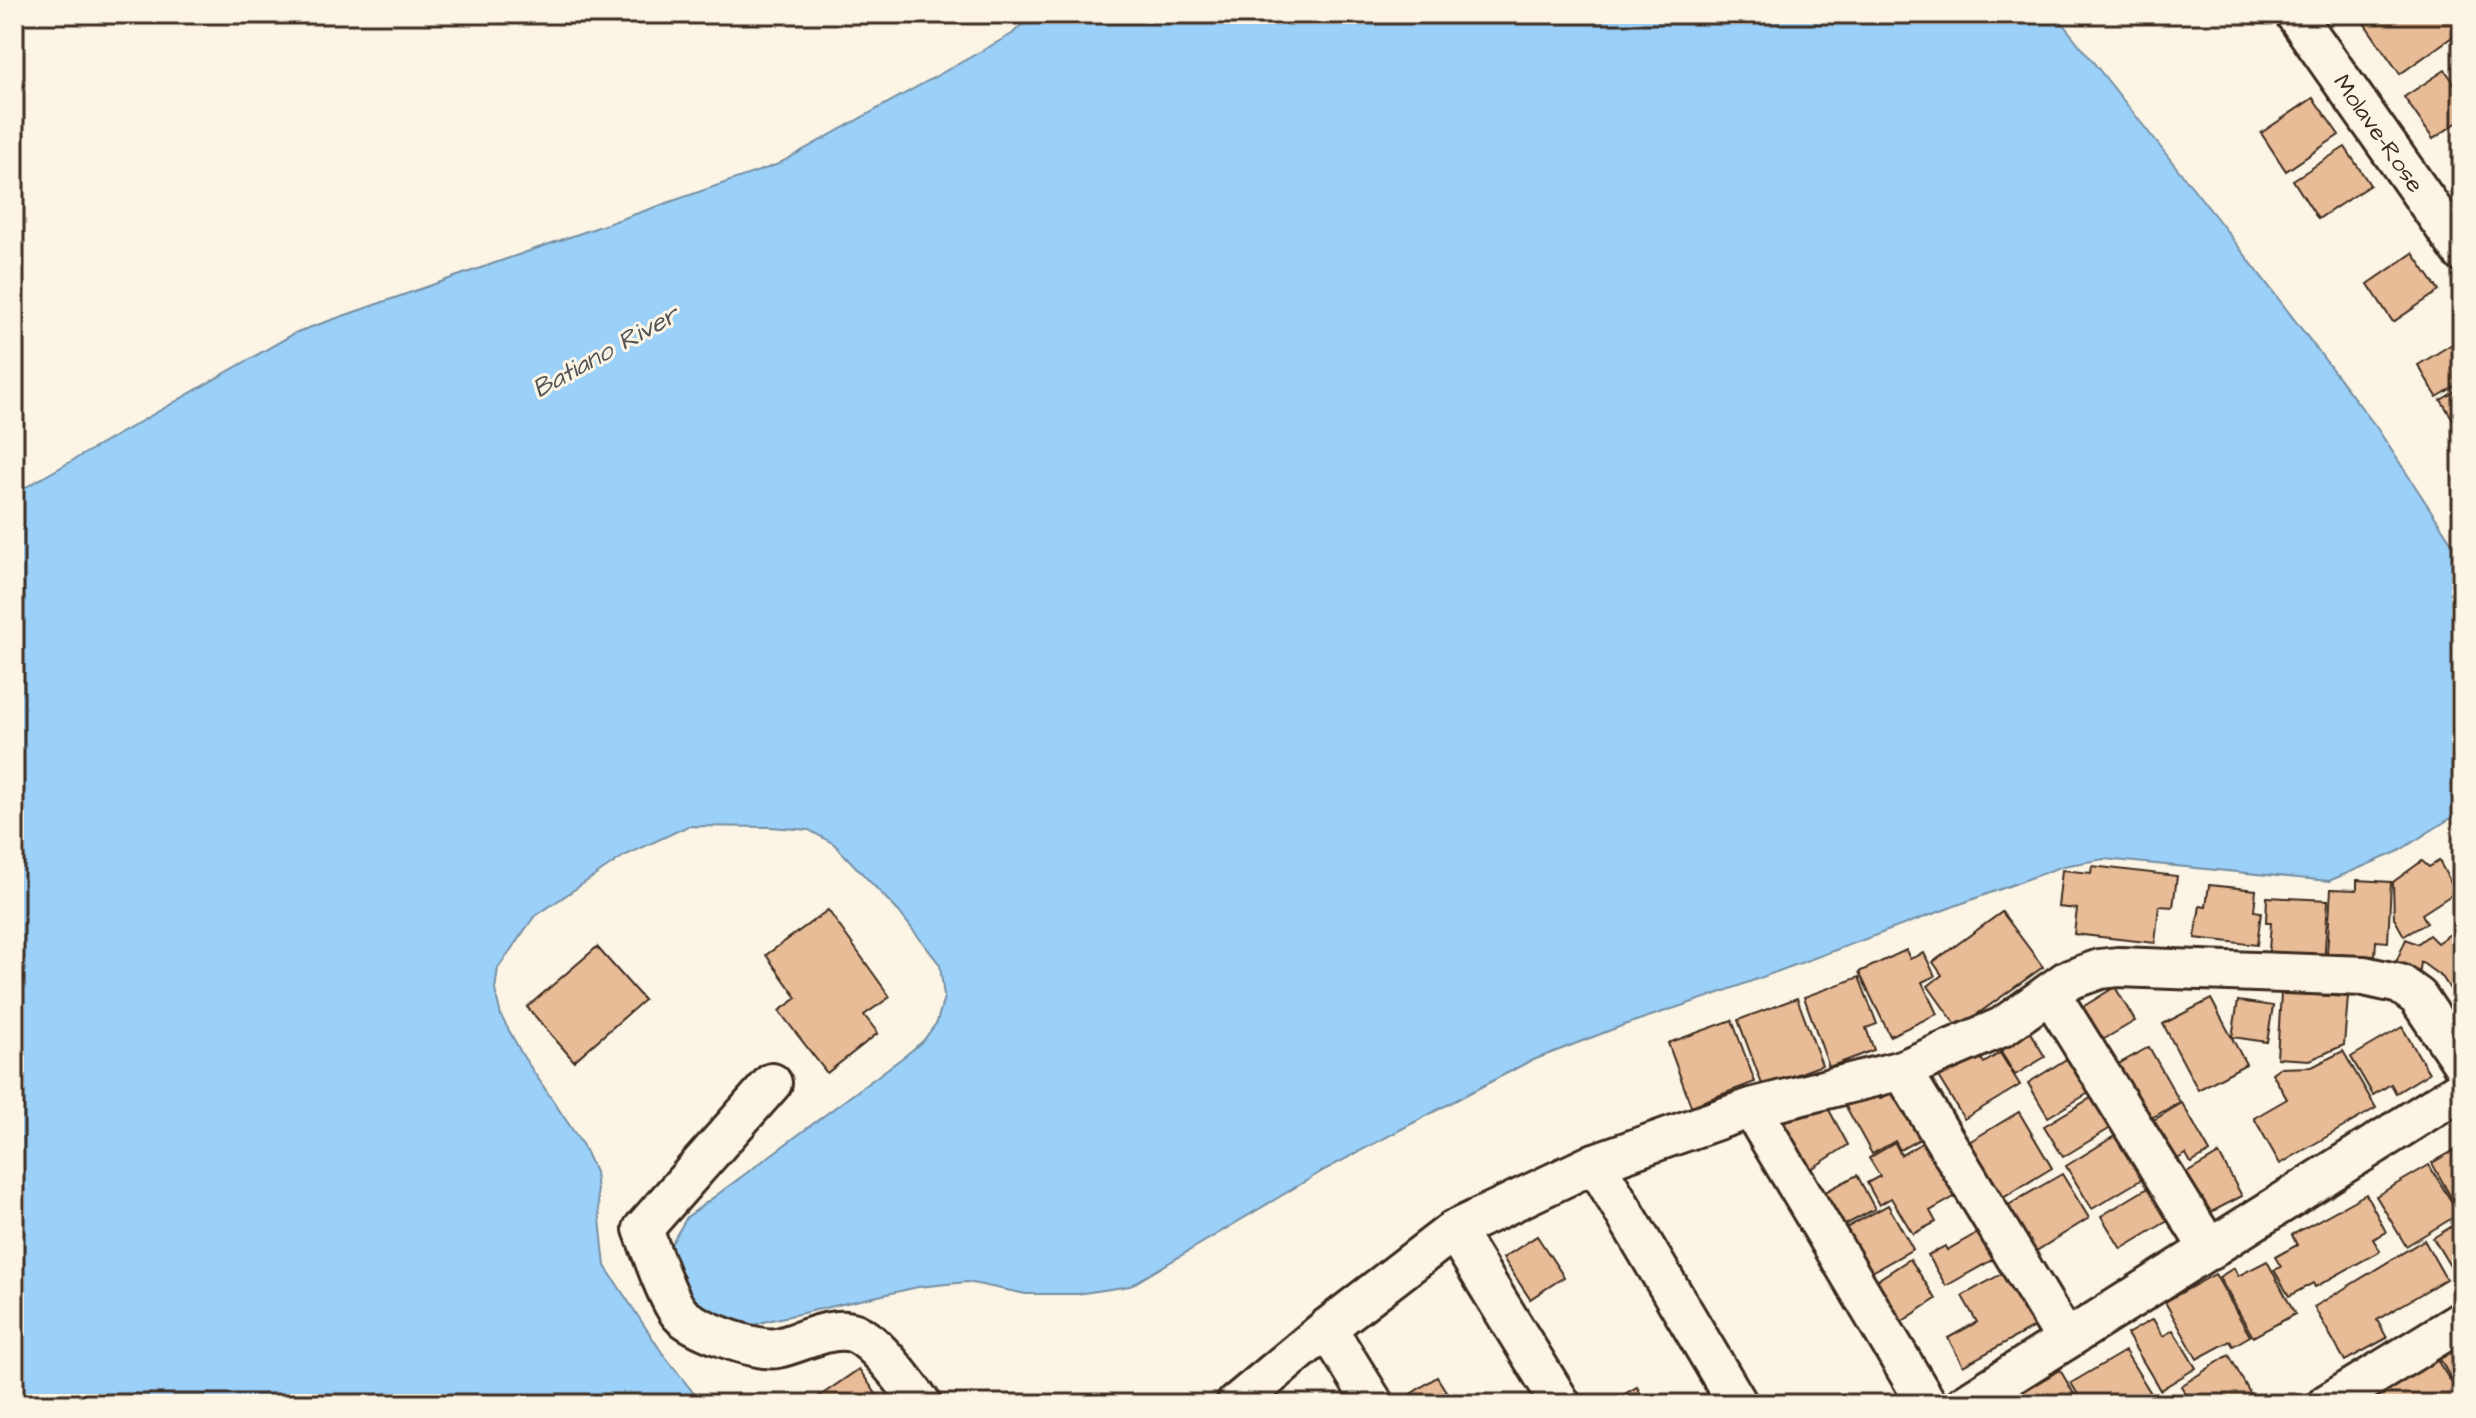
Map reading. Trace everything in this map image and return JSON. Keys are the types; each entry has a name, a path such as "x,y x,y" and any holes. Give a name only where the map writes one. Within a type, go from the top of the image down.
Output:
{"street":[{"name":"Molave-Rose","path":"2295,14 2460,246"},
{"path":"1236,1404 1327,1328 1454,1230 1595,1163 1751,1108 1902,1070 2002,1027 2066,981 2100,969 2118,967 2364,976 2400,984 2418,997 2462,1063"},
{"path":"2050,993 2210,1250"},
{"path":"1902,1070 2066,1340"},
{"path":"772,1083 643,1229 655,1262 680,1315 719,1336 745,1345 775,1349 826,1333 853,1332 875,1348 922,1404"},
{"path":"1965,1404 2462,1089"},
{"path":"1751,1108 1927,1404"},
{"path":"1595,1163 1738,1404"},
{"path":"1454,1230 1561,1404"},
{"path":"2327,1404 2462,1321"},
{"path":"1327,1328 1374,1404"}],"water":[{"name":"Batiano River","path":"1033,14 2055,14 2377,428 2462,558 2462,811 2397,852 2329,881 2104,859 2063,866 1528,1062 1326,1169 1130,1286 1077,1294 1026,1294 967,1282 918,1287 731,1332 690,1311 673,1274 670,1246 687,1217 923,1041 937,1022 944,997 940,965 899,912 834,844 809,830 688,826 624,856 534,917 498,968 495,990 501,1016 523,1056 582,1144 595,1172 605,1266 661,1351 702,1404 14,1404 14,494 297,332 776,165 1012,34"}],"building":[{"path":"2377,14 2462,14 2462,30 2400,74 2364,23"},
{"path":"2445,70 2462,94 2462,119 2433,139 2404,97"},
{"path":"2313,98 2339,135 2286,171 2261,133"},
{"path":"2345,147 2370,185 2318,219 2293,180"},
{"path":"2413,253 2439,291 2393,322 2368,284"},
{"path":"2462,338 2462,382 2437,397 2418,365"},
{"path":"2462,387 2462,434 2441,400"},
{"path":"2422,861 2429,867 2439,861 2456,892 2422,914 2427,923 2404,936 2394,918 2393,882"},
{"path":"2092,866 2177,876 2173,907 2159,906 2155,943 2074,934 2077,909 2058,907 2062,870 2091,873"},
{"path":"2357,880 2391,882 2388,942 2376,941 2375,956 2327,954 2331,889 2357,890"},
{"path":"2209,885 2256,890 2254,911 2261,912 2257,945 2195,938 2200,905 2206,906"},
{"path":"2267,897 2328,900 2324,966 2268,963 2271,923 2266,923"},
{"path":"828,910 890,997 864,1015 878,1033 827,1073 779,1011 797,998 766,955"},
{"path":"2002,912 2043,967 1958,1028 1928,986 1942,975 1933,962"},
{"path":"2462,926 2462,1008 2443,978 2421,962 2419,977 2393,969 2406,939 2417,944 2429,935 2437,943"},
{"path":"597,947 644,1000 574,1061 527,1007"},
{"path":"1906,950 1910,959 1924,953 1935,976 1922,982 1937,1014 1890,1036 1859,972"},
{"path":"1859,977 1877,1024 1866,1028 1874,1050 1829,1067 1804,997"},
{"path":"2115,987 2135,1021 2087,1049 2068,1016"},
{"path":"2281,993 2348,997 2344,1045 2310,1060 2277,1058"},
{"path":"1797,998 1822,1065 1763,1087 1738,1020"},
{"path":"2211,999 2246,1064 2198,1090 2163,1024"},
{"path":"2238,1001 2273,1006 2267,1042 2232,1037"},
{"path":"1732,1020 1755,1082 1691,1106 1668,1043"},
{"path":"2402,1027 2429,1073 2396,1093 2391,1084 2373,1095 2351,1057"},
{"path":"2028,1029 2045,1057 2015,1075 1998,1047"},
{"path":"2149,1047 2180,1102 2137,1126 2106,1071"},
{"path":"2343,1051 2376,1108 2280,1164 2254,1118 2287,1099 2272,1073 2279,1068 2312,1067"},
{"path":"1977,1052 1984,1063 2000,1053 2020,1085 1964,1119 1931,1065"},
{"path":"2073,1055 2094,1090 2048,1117 2028,1083"},
{"path":"1902,1087 1929,1134 1900,1150 1895,1141 1872,1154 1845,1105 1874,1089 1880,1099"},
{"path":"2096,1095 2114,1126 2063,1157 2044,1126"},
{"path":"1822,1097 1848,1145 1802,1175 1764,1126"},
{"path":"2182,1103 2210,1152 2191,1163 2186,1154 2165,1166 2142,1127"},
{"path":"2019,1112 2052,1168 1993,1204 1959,1148"},
{"path":"2118,1134 2144,1178 2092,1209 2066,1166"},
{"path":"1932,1137 1963,1192 1930,1211 1936,1222 1913,1234 1891,1198 1879,1205 1867,1183 1880,1176 1869,1158 1895,1143 1901,1155"},
{"path":"2462,1146 2462,1210 2459,1212 2432,1163"},
{"path":"2219,1154 2242,1196 2200,1218 2178,1178"},
{"path":"2429,1165 2459,1214 2406,1246 2376,1196"},
{"path":"2062,1174 2089,1218 2033,1253 2005,1207"},
{"path":"1857,1175 1875,1209 1830,1233 1812,1199"},
{"path":"2151,1186 2171,1219 2121,1249 2101,1216"},
{"path":"2366,1194 2386,1232 2373,1239 2380,1251 2315,1287 2313,1283 2289,1296 2274,1270 2281,1267 2275,1257 2297,1245 2292,1235"},
{"path":"1888,1205 1913,1249 1856,1281 1831,1236"},
{"path":"2462,1220 2462,1286 2433,1238"},
{"path":"1991,1225 2006,1252 1946,1286 1928,1255 1945,1246 1947,1250"},
{"path":"1537,1236 1564,1277 1530,1299 1503,1258"},
{"path":"2424,1240 2446,1279 2377,1320 2387,1338 2345,1361 2314,1307"},
{"path":"1910,1259 1936,1299 1889,1330 1862,1290"},
{"path":"2267,1261 2295,1314 2253,1337 2219,1277 2234,1268 2238,1276"},
{"path":"2012,1268 2043,1322 1963,1366 1948,1338 1977,1322 1962,1296"},
{"path":"2215,1274 2250,1336 2233,1346 2230,1341 2197,1359 2165,1302"},
{"path":"2153,1319 2163,1336 2173,1330 2196,1368 2160,1390 2127,1334"},
{"path":"2462,1340 2462,1398 2437,1354"},
{"path":"2125,1351 2155,1400 2148,1404 2084,1404 2071,1383"},
{"path":"2229,1355 2256,1404 2192,1404 2181,1386"},
{"path":"2437,1360 2462,1399 2462,1404 2378,1404 2374,1398"},
{"path":"859,1369 883,1404 816,1404 814,1400"},
{"path":"2060,1370 2080,1404 2025,1404 2019,1394"},
{"path":"1437,1377 1454,1404 1397,1403"},
{"path":"1637,1387 1646,1404 1607,1404"}]}
